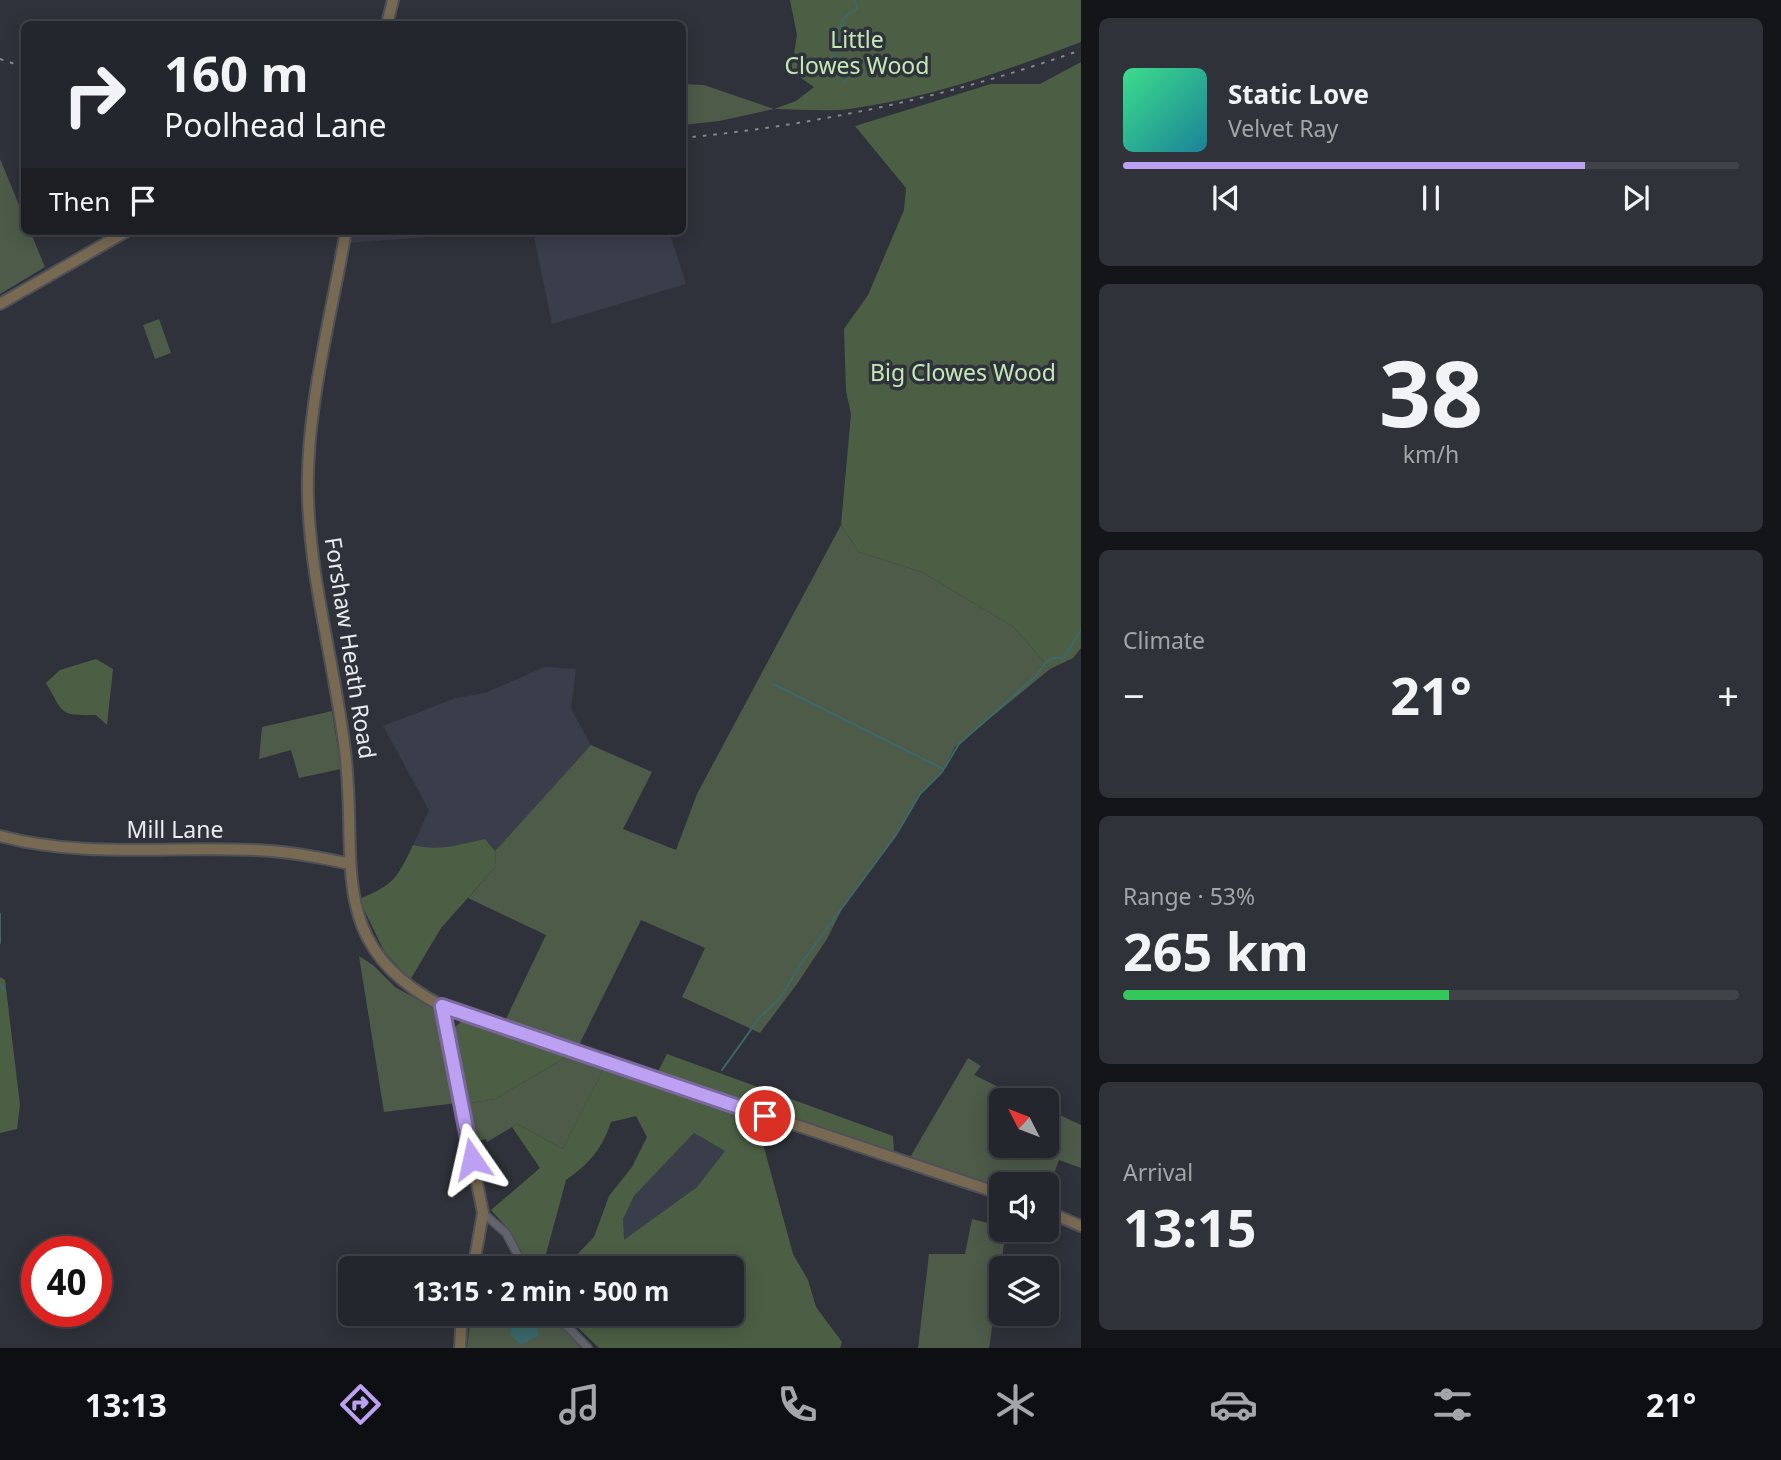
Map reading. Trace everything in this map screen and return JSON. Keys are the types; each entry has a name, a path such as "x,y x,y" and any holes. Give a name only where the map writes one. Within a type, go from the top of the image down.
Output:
{"street":[{"path":"388,21 393,0"},
{"path":"0,304 120,235"},
{"name":"Forshaw Heath Road","path":"345,235 319,387 308,496 313,573 347,767 350,864 358,914 372,949 389,970 407,985 442,1006 989,1190"},
{"name":"Mill Lane","path":"0,836 38,845 84,850 269,851 350,864"},
{"path":"442,1006 483,1213 475,1256"},
{"path":"483,1213 506,1233 518,1256"},
{"path":"1059,1217 1081,1226"},
{"path":"460,1348 461,1326"},
{"path":"567,1326 588,1348"}],"shaded area":[{"path":"686,84 704,85 774,109 719,121 686,125"},
{"path":"0,159 21,210 21,235 32,235 45,267 0,294"},
{"path":"349,235 456,235 347,243"},
{"path":"534,235 670,235 686,284 552,324"},
{"path":"159,319 171,353 155,359 143,325"},
{"path":"841,525 859,552 922,572 1014,627 1050,669 955,747 942,772 920,794 896,835 842,909 827,939 797,984 760,1033 682,997 705,948 641,920 577,1049 504,1023 546,935 468,898 496,866 495,851 591,745 652,772 623,829 676,850 697,794"},
{"path":"545,667 576,669 571,709 591,745 495,851 485,839 450,848 429,849 413,845 429,810 383,726 456,698 485,693"},
{"path":"332,711 341,769 299,778 291,750 259,759 262,727"},
{"path":"359,956 373,965 395,987 435,1009 457,1103 384,1112"},
{"path":"566,1057 603,1070 563,1149 517,1124 487,1142 486,1139 473,1142 465,1104 495,1099"},
{"path":"968,1058 981,1066 974,1075 1000,1088 989,1088 989,1158 1059,1158 1059,1115 1081,1125 1081,1168 1059,1160 1054,1172 989,1172 989,1184 909,1159"},
{"path":"694,1133 725,1151 697,1187 623,1241 623,1219 634,1196"},
{"path":"972,1219 989,1223 989,1242 1004,1242 1002,1256 989,1256 989,1326 992,1326 989,1348 918,1348 929,1254 965,1254"},
{"path":"470,1326 560,1326 581,1348 467,1348"},
{"path":"511,1326 537,1326 539,1335 521,1345 510,1335"}],"green space":[{"name":"Little Clowes Wood","path":"790,0 1081,0 1081,42 996,73 909,98 840,110 774,109 796,101 814,87 791,71 797,35"},
{"name":"Big Clowes Wood","path":"1081,62 1081,648 1073,658 1050,669 1014,627 922,572 859,552 841,525 851,414 846,391 844,329 868,295 904,210 906,188 855,126 991,84 1040,84"},
{"path":"96,659 113,669 107,725 96,715 75,715 64,711 46,683 60,670"},
{"path":"485,839 495,851 496,866 441,928 410,980 384,951 359,899 393,879 413,845 441,847"},
{"path":"0,977 5,980 20,1105 17,1129 0,1133"},
{"path":"465,1018 566,1057 495,1099 465,1104 451,1031"},
{"path":"667,1054 893,1136 894,1153 779,1115 762,1140 793,1254 808,1280 816,1307 842,1342 840,1348 599,1348 576,1326 744,1326 744,1256 576,1256 594,1237 609,1196 632,1167 647,1137 636,1116 611,1122 594,1155 566,1180 546,1256 524,1256 510,1231 491,1210 540,1168 512,1127 517,1124 563,1149 603,1070 652,1083","holes":["694,1133 725,1151 697,1187 624,1240 623,1219 634,1196"]}],"waterway":[{"path":"844,83 849,76 847,69 833,54 839,40 835,29 843,25 843,18 857,9 855,0"},
{"path":"722,1070 760,1017 780,998 802,962 896,835 920,794 942,772 959,744 1036,676 1046,662 1053,658 1064,658 1081,630"},
{"path":"773,684 943,769"},
{"path":"0,914 0,943"},
{"path":"0,984 5,991"}],"railway":[{"path":"686,138 834,117 934,95 1081,50"},
{"path":"0,59 21,66"}],"route":[{"path":"472,1159 442,1006 765,1116"}]}
